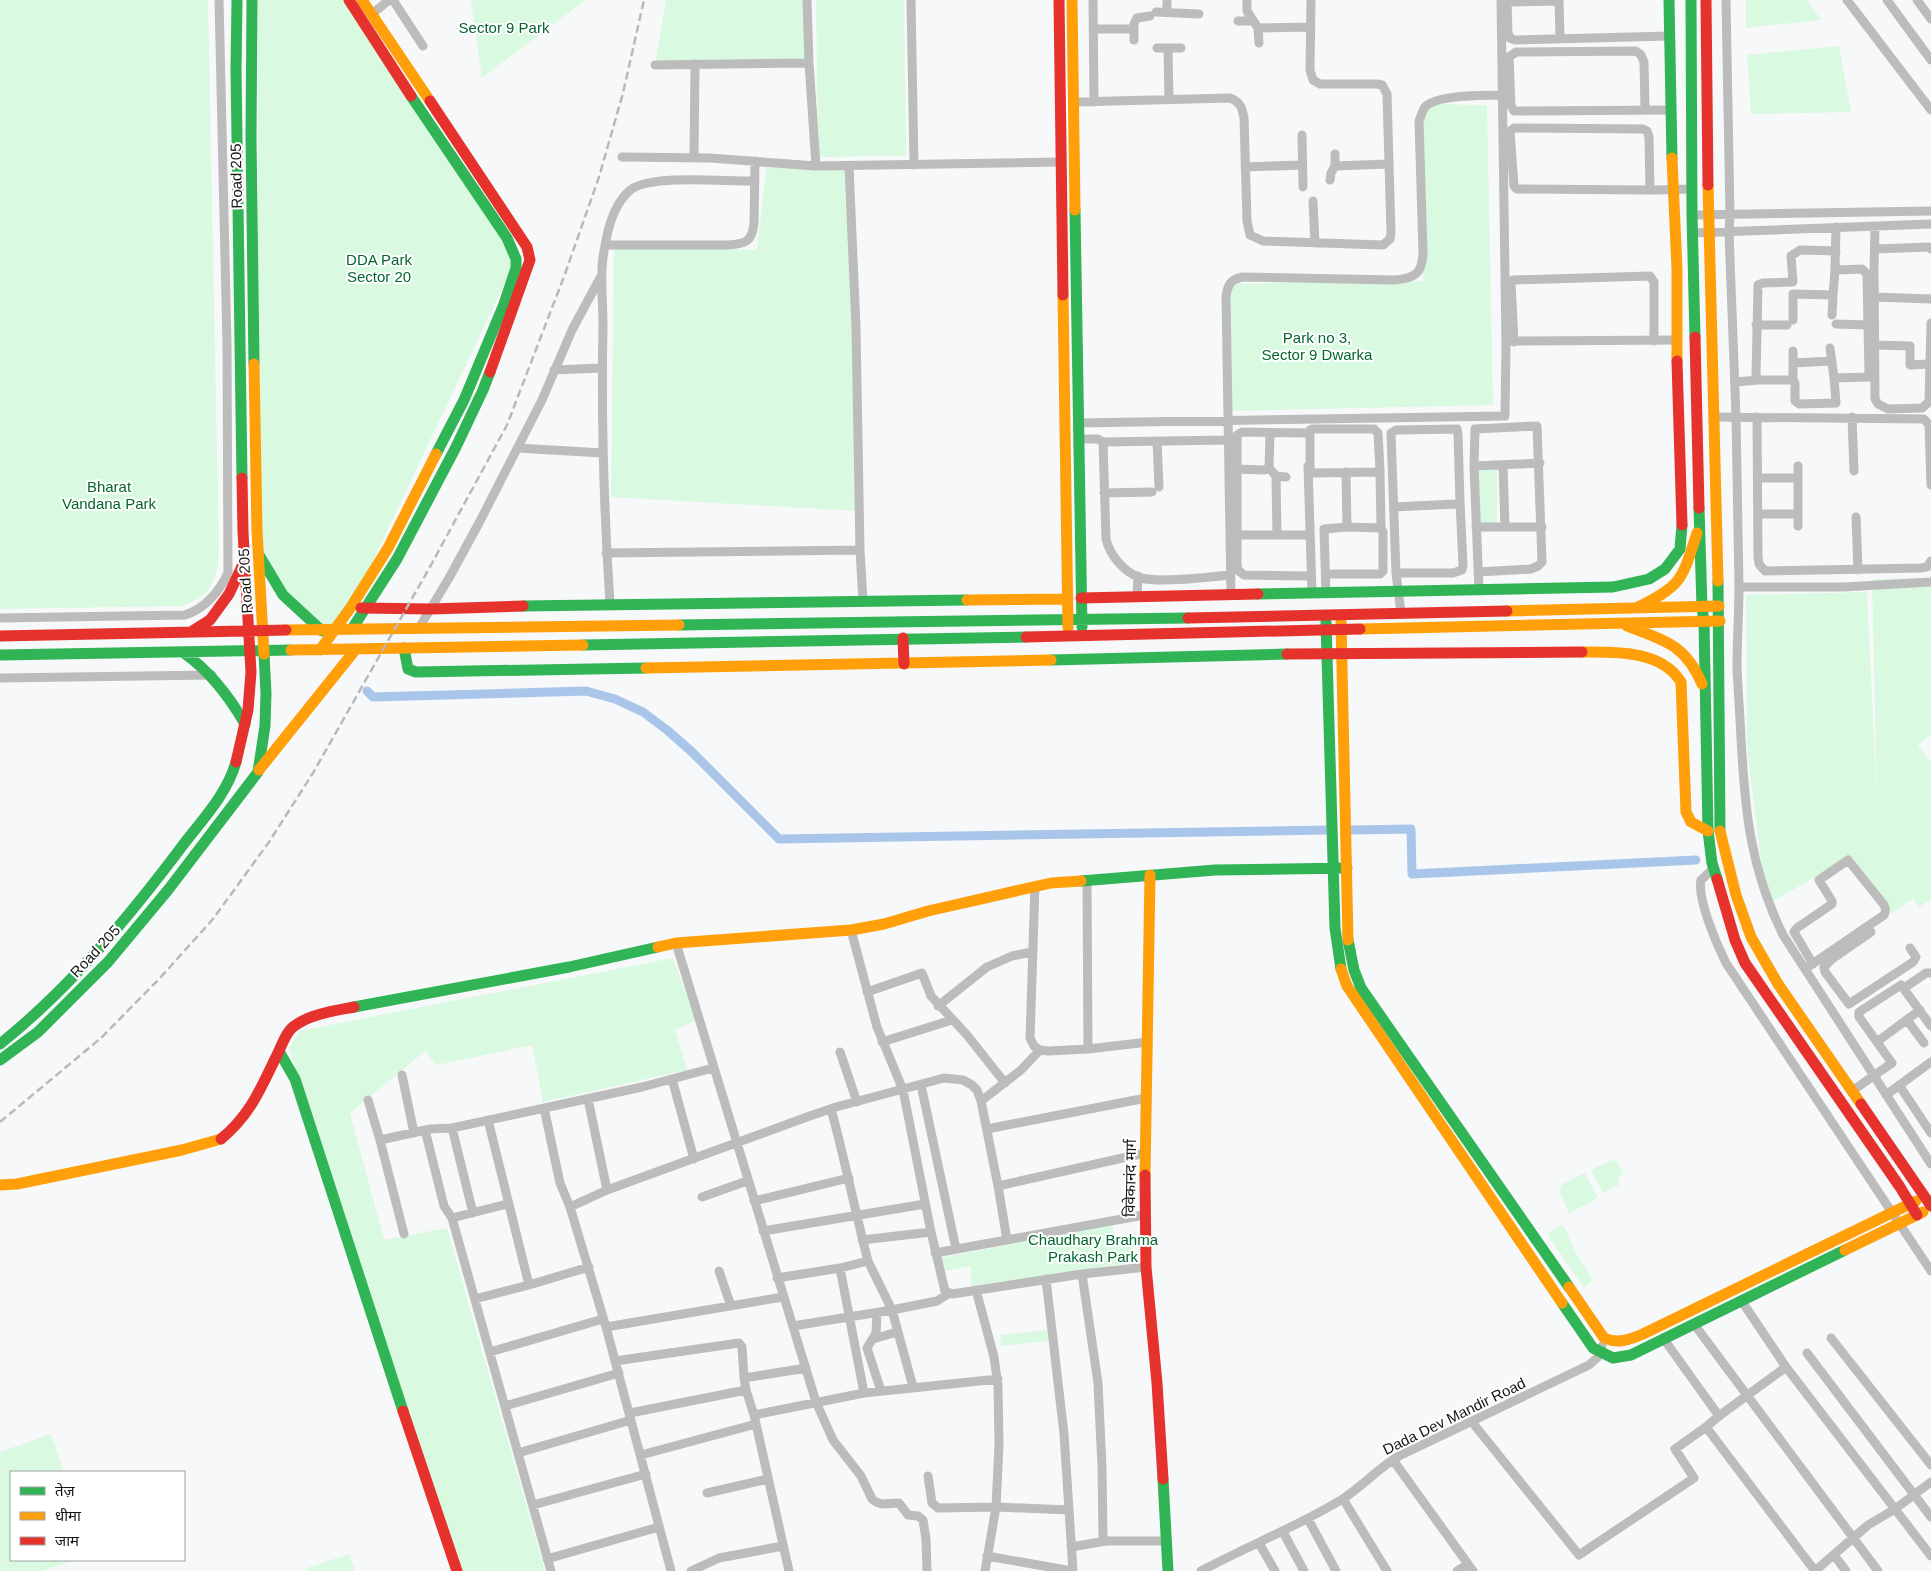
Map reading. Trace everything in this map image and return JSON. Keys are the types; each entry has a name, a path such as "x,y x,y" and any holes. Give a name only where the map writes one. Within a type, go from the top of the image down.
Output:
{"main road":[{"name":"Road 205","path":"0,1044 29,1021 96,951 159,877 212,809 228,784 245,724 251,672 245,561 236,70 237,0"},
{"name":"Road 205","path":"0,1060 38,1032 108,962 168,890 258,772 265,726 266,693 258,553 251,137 252,0"},
{"path":"320,650 327,631 351,606 388,548 464,400 504,304 516,268 516,259 507,238 456,164 349,0"},
{"path":"352,629 397,559 456,447 497,354 530,260 526,247 362,0"},
{"path":"1060,0 1068,635"},
{"path":"1072,0 1082,636"},
{"path":"1081,598 1613,587 1649,579 1665,569 1675,559 1680,549 1682,532 1676,340 1677,269 1670,110 1669,0"},
{"path":"1691,0 1692,215 1702,607 1704,622 1708,830 1714,868 1735,940 1746,963 1917,1215"},
{"path":"1706,0 1708,215 1720,606 1720,830 1736,894 1751,937 1778,984 1929,1201"},
{"path":"1633,609 1660,596 1674,586 1684,569 1700,524"},
{"path":"258,553 283,595 327,631"},
{"path":"188,633 210,620 229,594 245,561"},
{"path":"351,606 430,609 610,604 1068,599"},
{"path":"741,603 743,624"},
{"path":"0,636 418,628 1081,620 1720,606"},
{"path":"1341,614 1348,942 1350,956 1361,988 1604,1338 1612,1342 1624,1341 1664,1324 1891,1212 1910,1204 1929,1201"},
{"path":"1326,615 1336,953 1347,986 1510,1224 1590,1345 1601,1353 1613,1358 1622,1358 1917,1215 1929,1201"},
{"path":"0,655 1082,636 1720,621"},
{"path":"1624,624 1670,642 1686,653 1697,670 1705,693"},
{"path":"1179,634 1180,657"},
{"path":"903,638 904,664"},
{"path":"404,648 408,669 416,672 904,664 1327,653 1602,652 1643,657 1668,666 1681,682 1686,812 1688,820 1694,826 1708,830"},
{"path":"258,772 356,649"},
{"path":"184,652 200,663 212,675 235,706 245,724"},
{"path":"0,1185 17,1184 174,1152 221,1139 234,1130 252,1106 291,1028 306,1019 329,1012 569,966 676,943 851,930 884,924 928,911 1051,883 1215,870 1347,868"},
{"name":"विवेकानंद मार्ग","path":"1150,875 1144,1215 1146,1267 1157,1383 1168,1571"},
{"path":"280,1053 295,1079 457,1571"}],"street":[{"path":"0,618 185,615 196,611 208,602 223,584 228,573 226,344 219,0"},
{"path":"372,14 389,0"},
{"path":"393,0 423,46"},
{"path":"808,0 809,63 816,166"},
{"path":"911,0 914,165"},
{"path":"1093,0 1094,102"},
{"path":"1167,0 1167,12"},
{"path":"1247,0 1247,11 1256,25 1259,43"},
{"path":"1074,102 1230,98 1238,101 1243,109 1244,118 1247,221 1250,235 1263,242 1378,246 1388,243 1391,233 1387,94 1385,89 1377,84 1320,84 1313,80 1310,70 1311,0"},
{"path":"1726,0 1729,232 1736,417 1739,587 1737,666 1747,822 1758,874 1769,908 1783,935 1809,966"},
{"path":"1847,0 1931,110"},
{"path":"1887,0 1931,60"},
{"path":"1917,0 1931,19"},
{"path":"1505,1 1508,33 1510,38 1514,40 1560,37 1669,36"},
{"path":"1505,1 1559,1 1560,37"},
{"path":"1505,1 1502,95 1507,153 1510,342"},
{"path":"1134,40 1134,24 1137,18 1167,12 1199,14"},
{"path":"1238,21 1256,25 1311,27"},
{"path":"1094,29 1134,29"},
{"path":"1157,48 1181,48"},
{"path":"1168,48 1169,100"},
{"path":"1645,110 1644,62 1641,55 1636,51 1516,52 1510,57 1511,106 1514,111 1670,110"},
{"path":"655,65 809,63"},
{"path":"694,157 695,64"},
{"path":"1231,595 1226,296 1228,285 1234,278 1243,277 1395,280 1418,274 1422,265 1423,253 1419,122 1422,113 1426,106 1447,98 1502,95"},
{"path":"1650,190 1649,137 1647,131 1643,129 1514,128 1510,131 1507,153 1514,186 1517,189 1650,190 1692,190"},
{"path":"1302,135 1303,187"},
{"path":"1330,180 1330,173 1335,166 1336,154"},
{"path":"622,157 694,157 816,166 1062,162"},
{"path":"605,245 728,245 745,242 753,234 755,161"},
{"path":"1335,166 1389,164"},
{"path":"1245,167 1302,165"},
{"path":"849,166 856,327 860,550 863,602"},
{"path":"610,604 606,553 603,453 601,276 605,245 618,204 636,186 658,181 755,181"},
{"path":"1313,201 1315,243"},
{"path":"1692,215 1931,211"},
{"path":"1693,233 1931,224"},
{"path":"1875,226 1875,399 1882,407 1888,409 1922,408 1926,406 1930,398 1931,323"},
{"path":"1832,315 1836,228"},
{"path":"1875,249 1929,247 1931,249"},
{"path":"1756,325 1790,322 1793,294 1791,256 1795,252 1800,250 1836,251"},
{"path":"1834,378 1869,377 1866,271 1862,269 1835,270"},
{"path":"418,628 479,523 517,448 572,330 601,276"},
{"path":"1078,423 1505,416 1510,342 1511,283 1513,280 1650,276 1654,282 1654,341"},
{"path":"1758,380 1755,370 1758,285 1763,283 1793,282"},
{"path":"1793,294 1833,295"},
{"path":"1874,297 1931,299"},
{"path":"1836,324 1868,325"},
{"path":"1510,342 1676,340"},
{"path":"1875,345 1910,346 1910,365 1929,364"},
{"path":"1793,351 1795,401 1799,404 1832,404 1836,403 1830,348"},
{"path":"1793,363 1832,361"},
{"path":"554,370 602,368"},
{"path":"1735,382 1793,380"},
{"path":"1714,417 1924,419 1929,424 1931,485"},
{"path":"1757,417 1758,557 1765,571 1921,568 1927,567 1931,561"},
{"path":"1852,417 1854,471"},
{"path":"1395,418 1396,430 1391,436 1396,573 1401,614"},
{"path":"1307,419 1310,576 1312,593"},
{"path":"1478,572 1524,569 1538,566 1543,559 1537,426 1477,428 1474,432 1474,466 1476,527 1478,572 1479,591"},
{"path":"1327,574 1380,574 1383,571 1383,532 1382,528 1380,471 1378,433 1374,429 1310,430 1311,471 1315,473 1380,471"},
{"path":"1396,430 1457,430 1463,565 1460,572 1396,573"},
{"path":"1307,434 1270,432 1242,432 1238,434 1236,440 1237,563 1241,573 1249,576 1310,576"},
{"path":"1270,432 1268,468 1276,476 1277,535"},
{"path":"1079,439 1098,439 1103,442 1229,440"},
{"path":"1104,493 1158,489 1160,441"},
{"path":"1103,442 1108,548 1127,571 1150,579 1231,575"},
{"path":"517,448 603,453"},
{"path":"1474,466 1540,463"},
{"path":"1503,465 1506,527"},
{"path":"1798,466 1798,526"},
{"path":"1236,469 1264,470 1268,468"},
{"path":"1346,472 1347,527"},
{"path":"1276,476 1286,476"},
{"path":"1758,478 1798,478"},
{"path":"1394,507 1456,504 1460,502"},
{"path":"1758,514 1798,514"},
{"path":"1856,517 1858,570"},
{"path":"1476,527 1542,527"},
{"path":"1326,593 1327,574 1323,531 1327,528 1382,528"},
{"path":"1237,535 1310,535"},
{"path":"606,553 860,550"},
{"path":"1137,597 1138,576"},
{"path":"1739,587 1844,587 1931,582"},
{"path":"0,678 212,675"},
{"path":"1809,966 1886,912 1884,905 1848,860 1819,880 1832,904 1794,932 1809,966 1811,978 1931,1164"},
{"path":"1714,868 1701,880 1701,891 1711,927 1726,963 1931,1271"},
{"path":"1087,881 1088,1049"},
{"path":"1035,886 1030,1038 1034,1046 1040,1050 1088,1049 1148,1042"},
{"path":"851,930 882,1042 903,1090 942,1285 948,1294"},
{"path":"1811,978 1824,970 1827,962 1871,932"},
{"path":"676,943 747,1181 816,1402 833,1440 862,1476 872,1499 882,1504 899,1503 908,1514 918,1516 923,1520 926,1539 927,1571"},
{"path":"1824,970 1846,1002 1851,1004 1913,962 1916,957 1910,948"},
{"path":"938,1006 987,967 1012,956 1032,952"},
{"path":"867,992 922,973 931,996 938,1006 967,1035 1005,1083"},
{"path":"1904,988 1926,973 1931,973"},
{"path":"1852,1091 1892,1062 1859,1017 1859,1012 1899,986 1904,988 1931,1026"},
{"path":"1878,1041 1920,1010"},
{"path":"882,1042 952,1020"},
{"path":"1907,1020 1924,1043"},
{"path":"981,1101 1021,1070 1040,1050"},
{"path":"840,1052 857,1102"},
{"path":"1886,1094 1931,1062"},
{"path":"380,1140 425,1130 452,1128 588,1099 713,1068"},
{"path":"402,1075 414,1133"},
{"path":"672,1078 694,1159"},
{"path":"570,1207 608,1190 831,1109 944,1078 963,1080 977,1090 987,1128 1007,1240"},
{"path":"921,1085 956,1249"},
{"path":"1900,1085 1931,1133"},
{"path":"987,1128 1146,1098"},
{"path":"588,1099 608,1190"},
{"path":"368,1100 404,1234"},
{"path":"544,1108 560,1184 570,1207 589,1267 671,1571"},
{"path":"831,1109 868,1261 892,1310 913,1387"},
{"path":"488,1120 507,1204 529,1285"},
{"path":"452,1128 473,1213"},
{"path":"425,1130 444,1206 452,1218 551,1571"},
{"path":"998,1186 1145,1153"},
{"path":"754,1201 849,1178"},
{"path":"702,1197 747,1181"},
{"path":"452,1218 507,1204"},
{"path":"763,1231 926,1204"},
{"path":"936,1253 1144,1215"},
{"path":"862,1240 931,1232"},
{"path":"777,1278 840,1268 868,1261"},
{"path":"475,1299 589,1267"},
{"path":"793,1326 849,1318 937,1301 948,1294 1082,1274 1146,1267"},
{"path":"840,1268 864,1392"},
{"path":"719,1272 731,1306"},
{"path":"1082,1274 1098,1383 1102,1468 1102,1531 1106,1541"},
{"path":"988,1556 1069,1571 1071,1547 1064,1434 1046,1279"},
{"path":"976,1290 998,1379 999,1444 996,1507 985,1571"},
{"path":"490,1352 605,1323 783,1297"},
{"path":"1741,1300 1786,1367 1931,1556"},
{"path":"877,1313 876,1333 866,1348 881,1391"},
{"path":"1694,1324 1878,1571"},
{"path":"873,1339 897,1332"},
{"path":"1601,1353 1604,1338"},
{"path":"1663,1338 1719,1416"},
{"path":"1831,1338 1931,1465"},
{"path":"615,1361 739,1343 742,1347 746,1390 755,1419 789,1571"},
{"path":"1808,1352 1931,1517"},
{"name":"Dada Dev Mandir Road","path":"1205,1570 1308,1519 1360,1488 1374,1474 1393,1460 1589,1365 1601,1353"},
{"path":"1472,1422 1579,1555 1694,1478 1675,1449 1786,1367"},
{"path":"744,1378 806,1368"},
{"path":"505,1406 619,1373"},
{"path":"641,1455 816,1402 864,1392 998,1379"},
{"path":"518,1453 630,1416 746,1390"},
{"path":"1706,1427 1815,1571 1868,1525 1895,1509 1931,1482"},
{"path":"1393,1460 1470,1567 1457,1571"},
{"path":"533,1506 646,1474"},
{"path":"928,1476 931,1500 934,1506 938,1508 996,1507 1069,1510"},
{"path":"707,1493 768,1479"},
{"path":"1343,1498 1387,1571"},
{"path":"1308,1519 1336,1571"},
{"path":"548,1559 659,1527"},
{"path":"1283,1532 1304,1571"},
{"path":"1071,1547 1106,1541 1167,1541"},
{"path":"1259,1543 1275,1571"},
{"path":"692,1571 720,1558 783,1546"},
{"path":"1834,1555 1846,1571"}],"green space":[{"name":"Bharat Vandana Park","path":"0,0 208,0 219,555 216,574 210,588 199,598 182,606 0,609"},
{"name":"DDA Park Sector 20","path":"258,0 348,0 516,259 351,607 333,631 304,616 258,553"},
{"name":"Sector 9 Park","path":"471,0 586,0 482,78"},
{"path":"666,0 807,0 809,63 655,65"},
{"path":"816,0 904,0 906,156 818,157"},
{"path":"1746,0 1807,0 1821,20 1746,28"},
{"path":"1839,46 1851,112 1751,114 1747,55"},
{"name":"Park no 3, Sector 9 Dwarka","path":"1421,104 1487,105 1493,405 1231,411 1227,284 1423,281"},
{"path":"767,162 849,166 859,511 611,497 614,245 757,250"},
{"path":"1478,470 1497,470 1497,523 1479,523"},
{"path":"1931,578 1931,734 1918,745 1931,762 1931,899 1919,907 1913,899 1892,913 1850,857 1770,903 1762,868 1747,748 1746,595 1867,592 1877,803 1872,579"},
{"path":"673,958 696,1020 675,1030 687,1070 543,1102 532,1045 437,1065 425,1051 350,1113 384,1240 447,1228 545,1571 461,1571 289,1048 299,1031"},
{"path":"1612,1160 1617,1161 1624,1174 1617,1178 1620,1184 1603,1193 1591,1170"},
{"path":"1585,1173 1598,1198 1569,1213 1559,1191 1562,1184"},
{"name":"Chaudhary Brahma Prakash Park","path":"1112,1224 1114,1240 1133,1237 1136,1262 971,1286 971,1266 944,1271 941,1258"},
{"path":"1559,1225 1564,1226 1574,1250 1593,1280 1584,1288 1547,1234"},
{"path":"1047,1330 1048,1341 1001,1346 1000,1335"},
{"path":"51,1434 64,1471 10,1471 10,1561 72,1561 42,1571 0,1571 0,1452"},
{"path":"349,1554 355,1571 307,1571 307,1568"}],"waterway":[{"path":"367,691 373,697 586,691 615,699 643,712 667,730 691,751 779,839 1327,830"},
{"path":"1351,830 1411,829 1412,874 1696,860"}],"railway":[{"path":"0,1122 101,1038 160,978 213,919 269,842 313,773 431,565 507,425 565,274 599,177 623,93 644,0"}],"traffic: fast":[{"path":"237,0 236,70 242,478"},
{"path":"252,0 251,137 254,364"},
{"path":"1669,0 1672,158"},
{"path":"1691,0 1692,215 1695,337"},
{"path":"411,96 507,238 516,259 516,268 504,304 464,400 436,454"},
{"path":"1075,210 1082,627"},
{"path":"352,629 397,559 456,447 490,372"},
{"path":"1699,508 1704,622 1708,831 1712,863 1717,879"},
{"path":"1258,594 1613,587 1649,579 1665,569 1680,549 1682,525"},
{"path":"259,555 283,595 322,631"},
{"path":"1718,581 1720,831"},
{"path":"523,606 967,600"},
{"path":"679,625 1188,618"},
{"path":"1326,622 1335,928 1341,969"},
{"path":"583,645 1026,637"},
{"path":"404,648 408,669 416,672 646,668"},
{"path":"0,655 291,650"},
{"path":"184,653 203,668 219,685 245,724"},
{"path":"0,1060 38,1032 108,962 168,890 258,772 265,726 264,654"},
{"path":"1051,660 1287,654"},
{"path":"0,1044 51,999 120,925 214,806 227,785 236,762"},
{"path":"1081,881 1215,870 1347,868"},
{"path":"1348,940 1354,970 1361,988 1569,1287"},
{"path":"354,1007 569,967 658,947"},
{"path":"280,1053 295,1079 403,1411"},
{"path":"1562,1303 1593,1348 1613,1358 1631,1355 1845,1250"},
{"path":"1163,1479 1168,1571"}],"traffic: slow":[{"path":"362,0 430,101"},
{"path":"1072,0 1075,210"},
{"path":"1672,158 1677,269 1677,361"},
{"path":"1708,185 1718,581"},
{"path":"1063,295 1068,628"},
{"path":"254,364 257,531 264,654"},
{"path":"320,650 351,607 388,548 436,454"},
{"path":"1638,607 1664,593 1679,579 1688,561 1697,533"},
{"path":"967,600 1068,599"},
{"path":"1507,611 1719,606"},
{"path":"1360,629 1720,621"},
{"path":"1341,622 1348,940"},
{"path":"286,630 679,625"},
{"path":"1627,626 1663,640 1681,652 1702,684"},
{"path":"291,650 583,645"},
{"path":"259,770 356,649"},
{"path":"1582,652 1623,653 1650,658 1662,664 1681,682 1686,812 1691,822 1708,831"},
{"path":"646,668 1051,660"},
{"path":"1720,831 1736,895 1751,937 1778,984 1861,1104"},
{"path":"1145,1175 1150,875"},
{"path":"658,947 676,943 851,930 884,924 928,911 1051,883 1081,881"},
{"path":"1341,969 1347,986 1562,1303"},
{"path":"0,1185 17,1184 182,1150 221,1139"},
{"path":"1569,1287 1604,1338 1614,1341 1628,1339 1643,1334 1916,1201"},
{"path":"1845,1250 1923,1212"}],"traffic: jam":[{"path":"349,0 411,96"},
{"path":"1059,0 1063,295"},
{"path":"1706,0 1708,185"},
{"path":"430,101 527,247 530,260 490,372"},
{"path":"1695,337 1699,508"},
{"path":"1677,361 1682,525"},
{"path":"236,762 248,710 251,672 243,532 242,478"},
{"path":"191,632 210,620 229,594 244,562"},
{"path":"1081,598 1258,594"},
{"path":"361,608 431,609 523,606"},
{"path":"1188,618 1507,611"},
{"path":"1026,637 1360,629"},
{"path":"0,636 286,630"},
{"path":"903,638 904,664"},
{"path":"1287,654 1582,652"},
{"path":"1717,879 1735,940 1745,963 1900,1187 1917,1215"},
{"path":"221,1139 240,1121 247,1111 265,1080 285,1037 293,1027 314,1016 354,1007"},
{"path":"1861,1104 1931,1206"},
{"path":"1145,1175 1146,1267 1157,1383 1163,1479"},
{"path":"403,1411 457,1571"}]}
